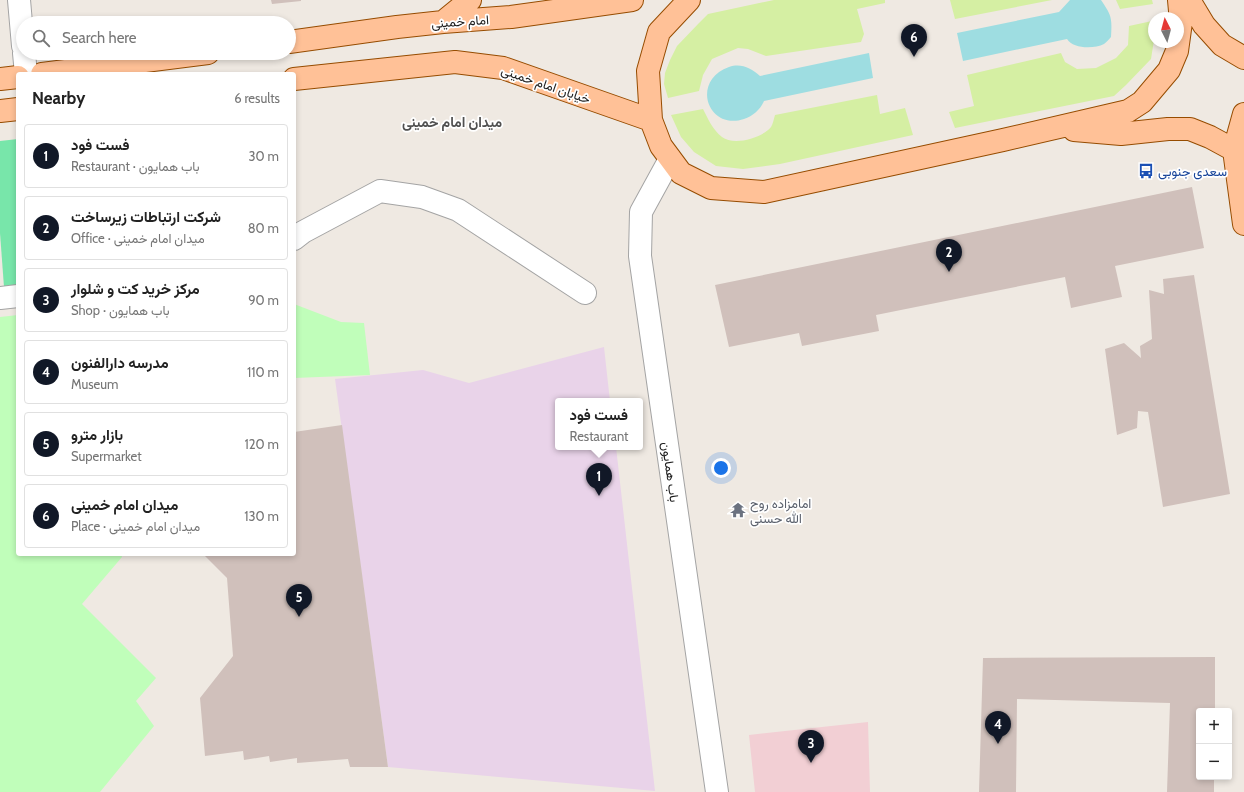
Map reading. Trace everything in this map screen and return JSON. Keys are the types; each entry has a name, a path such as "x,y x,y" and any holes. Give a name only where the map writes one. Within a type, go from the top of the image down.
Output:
{"main road":[{"path":"443,22 470,0"},
{"name":"امام خمینی","path":"296,41 443,22 511,18 632,0"},
{"path":"689,0 659,32 648,71 652,120 661,146 681,174 711,188 764,192 1128,111 1142,102 1169,70 1177,51 1181,22 1179,0"},
{"path":"1188,0 1204,25 1222,45 1244,58"},
{"path":"58,72 153,60"},
{"name":"خیابان امام خمینی","path":"296,79 455,62 503,68 652,120"},
{"path":"0,79 16,77"},
{"path":"0,112 16,109"},
{"path":"1244,114 1234,150 1244,224"},
{"path":"1055,128 1122,134 1168,129 1190,129 1210,137 1234,150"}],"street":[{"path":"19,0 20,16"},
{"path":"25,60 26,72"},
{"name":"باب همایون","path":"670,159 641,212 640,256 717,792"},
{"path":"296,237 303,232 380,191 422,197 458,210 585,293"},
{"path":"0,298 16,296"}],"shaded area":[{"path":"604,347 610,398 555,398 555,450 616,450 655,791 388,767 335,379 423,370 469,383"},
{"path":"868,722 870,792 755,792 749,735"}],"green space":[{"path":"774,0 885,0 885,3 857,9 864,34 861,42 766,56 748,49 738,48 712,59 703,75 699,91 668,98 664,84 665,73 670,60 677,46 708,14"},
{"path":"950,0 1052,0 955,19"},
{"path":"1116,0 1152,0 1153,4 1120,9"},
{"path":"1148,22 1148,48 1153,48 1151,59 1114,96 955,128 949,112 974,106 967,75 1061,53 1065,62 1077,69 1096,68 1116,58 1128,45 1129,26"},
{"path":"877,95 880,114 905,108 913,135 780,164 743,169 716,166 694,152 681,137 671,115 703,109 713,128 722,137 727,140 740,141 748,140 767,131 772,126 775,115"},
{"path":"16,139 16,286 4,287 0,233 0,141"},
{"path":"296,305 341,322 364,323 370,375 296,378"},
{"path":"16,315 16,556 122,556 82,604 156,678 136,701 154,726 100,792 0,792 0,317"}],"water":[{"path":"1070,0 1101,0 1109,14 1111,21 1111,37 1105,43 1095,47 1084,47 1074,45 1067,39 963,61 957,33 1059,12"},
{"path":"869,53 873,78 764,101 756,112 744,119 731,121 721,118 713,112 708,103 707,93 710,83 717,74 729,67 746,67 760,76"}],"building":[{"path":"271,0 301,0 301,1 272,4"},
{"path":"1192,187 1204,248 1115,266 1122,297 1071,308 1065,277 876,315 879,331 802,346 799,333 729,347 715,285"},
{"path":"1194,275 1230,494 1163,507 1148,412 1138,411 1137,428 1117,435 1105,349 1124,343 1141,358 1140,346 1152,339 1149,290 1164,294 1163,279"},
{"path":"342,425 388,767 350,767 348,759 297,763 297,758 270,762 269,756 244,760 243,751 205,756 200,698 233,656 227,578 205,556 296,556 296,432"},
{"path":"1215,657 1215,708 1196,708 1196,780 1214,780 1214,792 1167,792 1170,703 1017,699 1016,792 979,792 983,658"}],"place":[{"name":"میدان امام خمینی","path":"914,57"},
{"name":"سعدی جنوبی","path":"1146,171"},
{"name":"شرکت ارتباطات زیرساخت","path":"949,272"},
{"name":"فست فود","path":"599,496"},
{"name":"امامزاده روح الله حسنی","path":"738,510"},
{"name":"بازار مترو","path":"299,617"},
{"name":"مدرسه دارالفنون","path":"998,744"},
{"name":"مرکز خرید کت و شلوار","path":"811,763"}],"district":[{"name":"میدان امام خمینی","path":"452,122"}]}
